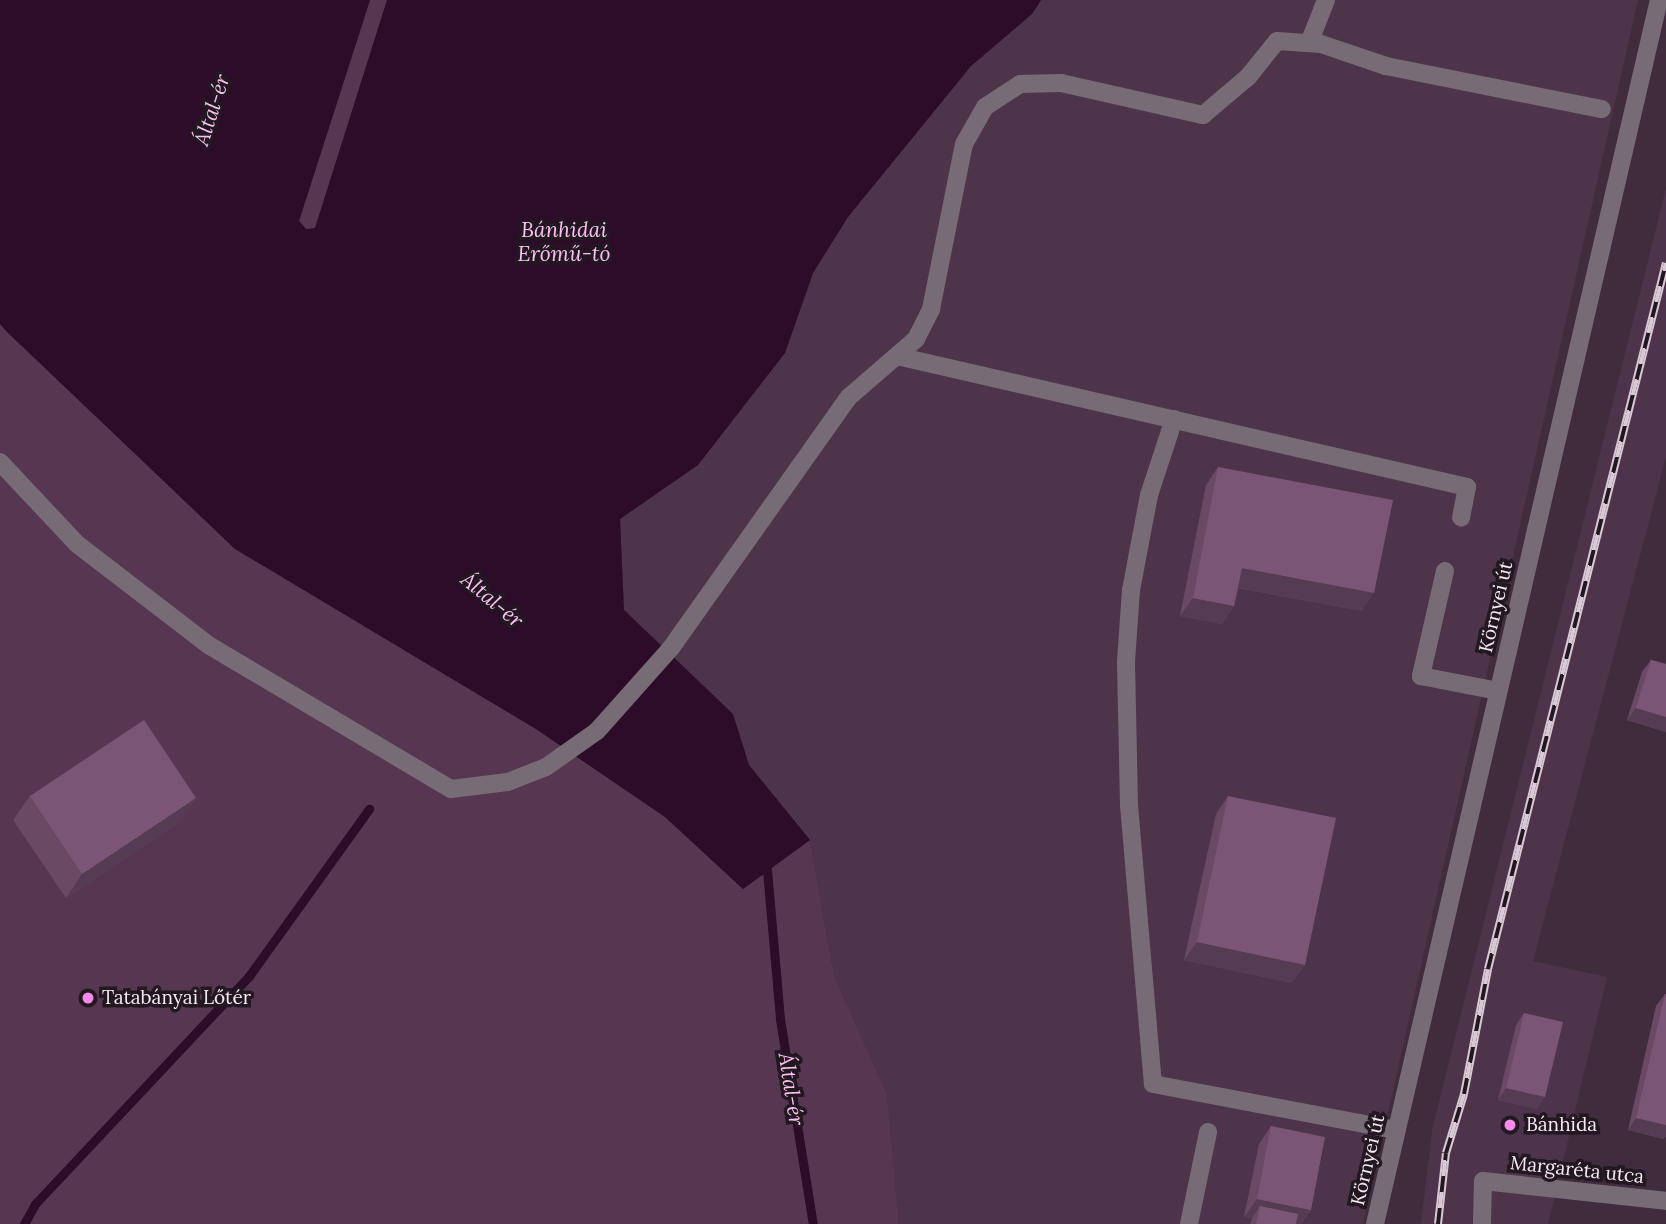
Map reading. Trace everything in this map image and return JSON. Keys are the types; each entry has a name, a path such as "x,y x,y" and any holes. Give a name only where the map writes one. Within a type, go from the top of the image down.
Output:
{"street":[{"path":"1309,43 1326,0"},
{"name":"Környei út","path":"1375,1224 1659,0"},
{"path":"0,462 77,544 210,646 452,789 533,776 597,731 671,648 849,397 916,340 931,310 964,144 985,107 1020,84 1060,83 1203,115 1248,77 1277,41 1309,43 1386,66 1602,109"},
{"path":"897,356 1467,487 1461,517"},
{"path":"1174,419 1149,495 1131,590 1126,662 1129,805 1153,1084 1397,1130"},
{"path":"1445,571 1420,676 1498,691"},
{"path":"1189,1224 1208,1132"},
{"name":"Margaréta utca","path":"1482,1224 1483,1181 1666,1201"}],"shaded area":[{"path":"370,0 387,0 315,229 306,229 299,221"},
{"path":"1041,0 1638,0 1363,1224 899,1224 887,1094 834,976 810,840 749,765 733,714 624,610 620,519 698,465 785,353 813,273 848,217 971,66 1032,14"},
{"path":"1666,188 1666,457 1533,961 1607,977 1548,1224 1421,1224 1432,1131"},
{"path":"0,324 235,549 536,729 665,817 743,889 810,840 834,976 887,1094 899,1224 0,1224"}],"water":[{"name":"Bánhidai Erőmű-tó","path":"0,0 370,0 299,221 306,229 315,228 387,0 1041,0 1032,14 971,66 848,217 813,273 785,353 698,465 620,519 624,610 733,714 749,765 810,840 743,889 665,817 536,729 235,549 7,332 0,324"}],"building":[{"path":"1218,467 1393,500 1374,593 1242,568 1234,606 1193,598"},
{"path":"1651,660 1666,664 1666,717 1636,708"},
{"path":"144,720 196,798 82,874 30,796"},
{"path":"1228,796 1336,818 1305,965 1197,942"},
{"path":"1666,994 1666,1125 1636,1118"},
{"path":"1524,1013 1563,1022 1545,1097 1506,1088"},
{"path":"1271,1126 1325,1137 1311,1210 1257,1199"},
{"path":"1260,1206 1298,1214 1296,1224 1256,1224"}],"waterway":[{"path":"24,1224 35,1204 249,976 369,809"},
{"name":"Által-ér","path":"762,861 767,870 780,1019 813,1224"}],"railway":[{"path":"1438,1224 1446,1153 1464,1094 1488,969 1666,263"}],"place":[{"name":"Tatabányai Lőtér","path":"88,998"},
{"name":"Bánhida","path":"1510,1125"}]}
